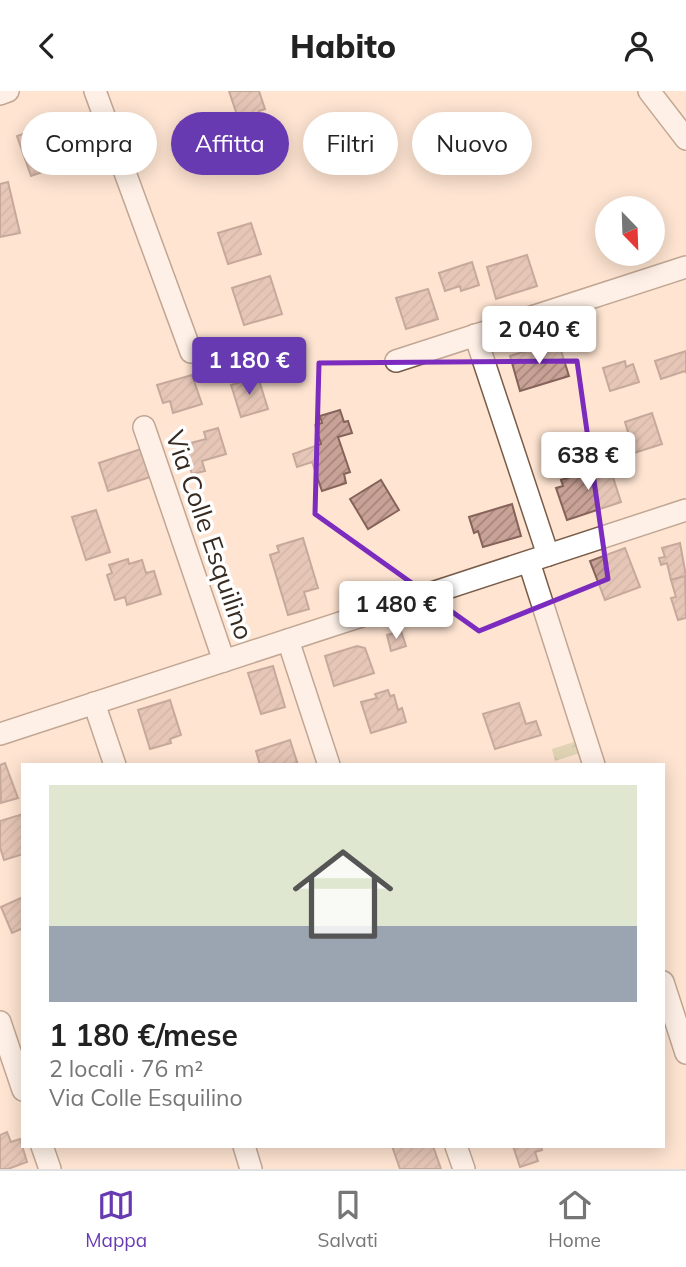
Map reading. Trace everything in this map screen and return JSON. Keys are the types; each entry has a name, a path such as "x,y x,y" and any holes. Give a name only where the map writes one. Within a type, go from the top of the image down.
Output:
{"street":[{"path":"0,94 8,91"},
{"path":"95,91 191,352"},
{"path":"649,91 686,139"},
{"path":"396,361 686,267"},
{"path":"475,335 593,763"},
{"name":"Via Colle Esquilino","path":"144,427 224,661"},
{"name":"Via Colle Esquilino","path":"0,734 686,510"},
{"path":"288,640 328,763"},
{"path":"94,703 113,763"},
{"path":"665,988 686,1053"},
{"path":"0,1022 21,1084"},
{"path":"43,1148 50,1169"},
{"path":"245,1148 251,1169"},
{"path":"457,1148 464,1169"}],"highlighted area":[{"path":"577,361 608,579 479,631 315,514 319,363"}],"water":[{"path":"577,741 580,753 555,761 552,749"}],"building":[{"path":"229,91 259,91 265,109 259,112 236,112"},
{"path":"8,182 20,233 0,237 0,184"},
{"path":"251,223 261,254 228,264 218,233"},
{"path":"527,255 537,286 496,299 487,267"},
{"path":"472,262 479,285 461,291 460,286 445,291 439,273"},
{"path":"270,276 282,314 244,325 232,288"},
{"path":"428,289 438,319 406,329 396,298"},
{"path":"558,341 569,376 520,391 510,356"},
{"path":"686,351 686,373 685,371 661,379 655,361"},
{"path":"625,361 626,367 633,364 639,382 610,391 603,368"},
{"path":"192,375 202,404 173,413 170,401 163,403 157,385"},
{"path":"258,377 268,409 241,417 231,385"},
{"path":"340,410 352,433 338,437 350,472 344,474 346,483 322,491 312,462 297,467 293,454 321,444 315,425 322,423 320,416"},
{"path":"652,413 662,444 634,453 625,422"},
{"path":"218,428 226,454 202,461 205,471 192,474 183,445 206,439 204,432"},
{"path":"144,448 153,476 108,491 99,463"},
{"path":"609,465 621,502 567,520 556,488 563,486 561,480"},
{"path":"381,480 399,510 368,529 350,499"},
{"path":"512,504 521,536 483,547 478,531 474,533 469,517"},
{"path":"96,510 110,552 86,560 72,517"},
{"path":"303,538 318,588 304,592 309,609 288,615 270,555 279,552 277,546"},
{"path":"680,543 686,576 671,580 667,563 661,565 659,558 665,557 662,548"},
{"path":"625,548 640,587 605,600 590,561"},
{"path":"128,559 129,564 142,560 146,573 154,571 161,594 127,605 125,597 115,600 107,575 112,573 109,565"},
{"path":"685,576 686,618 678,620 671,598 676,597 671,580"},
{"path":"401,631 406,646 391,651 387,635"},
{"path":"357,646 365,648 374,673 334,686 325,656"},
{"path":"273,666 285,707 261,714 248,673"},
{"path":"388,690 390,696 394,695 398,710 402,708 406,722 371,733 361,702 377,698 375,694"},
{"path":"170,700 181,735 170,739 171,743 150,749 138,710"},
{"path":"519,703 526,724 536,721 541,735 495,749 483,714"},
{"path":"290,740 297,763 259,763 256,751"},
{"path":"5,763 18,798 1,803 0,765"},
{"path":"21,815 21,855 4,860 0,847 0,821"},
{"path":"21,898 21,929 12,933 1,907"},
{"path":"7,1132 11,1142 20,1139 27,1162 0,1169 0,1135"},
{"path":"393,1148 434,1148 441,1169 400,1169"},
{"path":"514,1148 542,1148 535,1152 538,1161 520,1167"}]}
